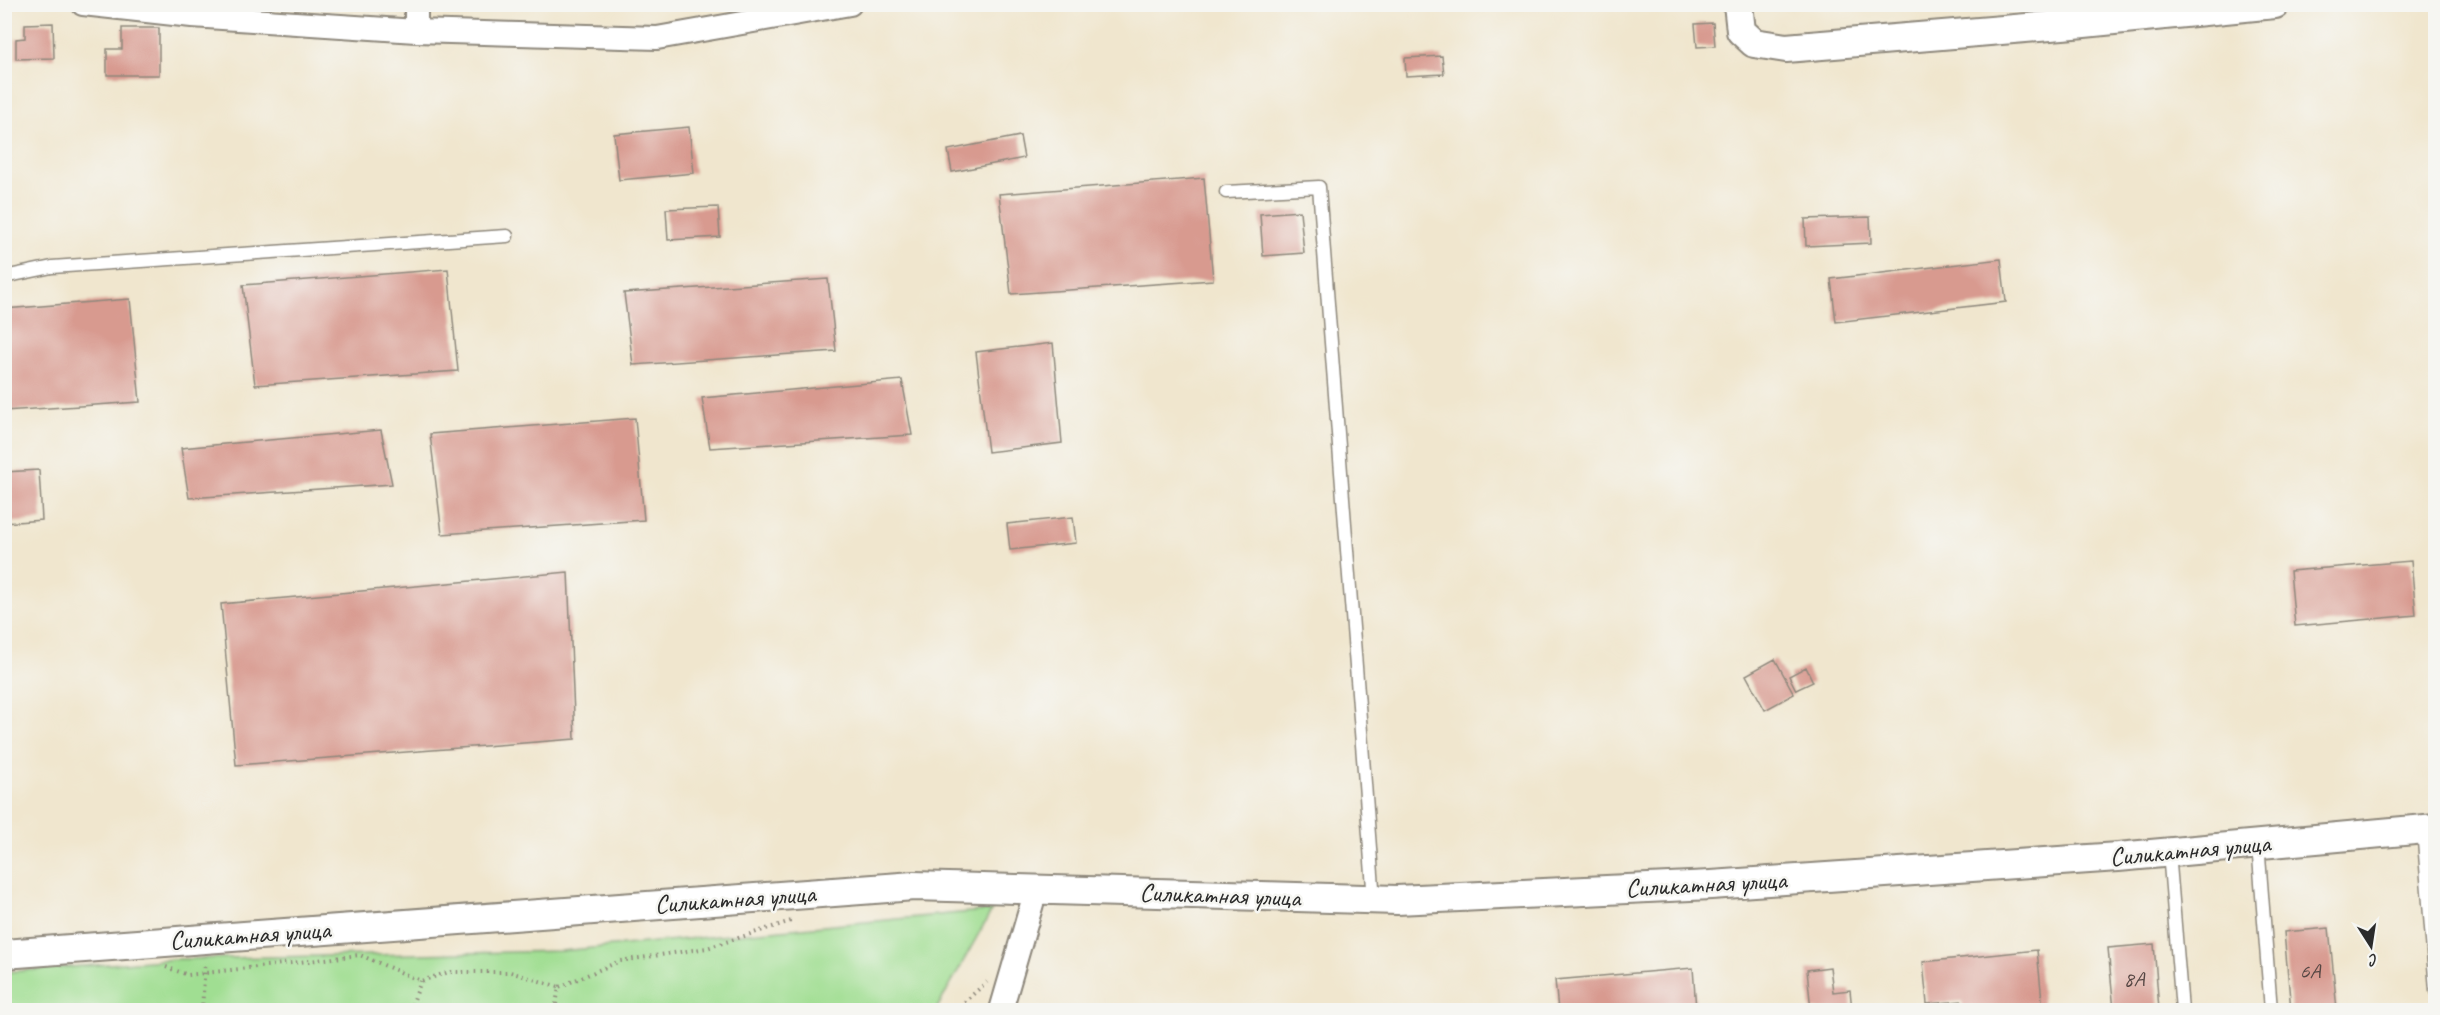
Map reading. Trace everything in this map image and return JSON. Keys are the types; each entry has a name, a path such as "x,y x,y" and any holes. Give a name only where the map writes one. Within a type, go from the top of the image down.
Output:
{"street":[{"path":"83,4 192,16 416,31 657,38 850,4"},
{"path":"416,4 416,31"},
{"path":"1738,4 1741,31 1754,43 1786,48 2074,24 2275,4"},
{"name":"Силикатная улица","path":"4,954 914,886 1374,900 1711,885 2169,852 2429,828"},
{"path":"1001,1011 1035,890"}],"lane":[{"path":"1226,192 1319,187 1374,900"},
{"path":"4,277 52,267 507,236"},
{"path":"2429,828 2436,990"},
{"path":"2258,844 2271,1011"},
{"path":"2169,852 2182,1011"}],"path":[{"path":"157,964 188,975 360,955 421,981 450,972 510,972 559,987 620,961 707,948 802,918"},
{"path":"202,1011 208,938"},
{"path":"410,1011 421,981"},
{"path":"555,1011 559,987"}],"green space":[{"path":"992,910 936,1010 5,1010 5,972 176,959 561,951"}],"building":[{"path":"53,23 54,58 16,59 16,39 25,38 25,24"},
{"path":"1713,23 1715,46 1697,47 1695,24"},
{"path":"122,28 159,28 159,75 107,75 107,49 122,49"},
{"path":"1442,56 1444,74 1406,76 1405,58"},
{"path":"689,127 694,173 619,180 614,134"},
{"path":"1020,136 1024,158 952,172 948,150"},
{"path":"1204,178 1213,280 1011,294 999,194"},
{"path":"718,207 720,237 668,240 666,209"},
{"path":"1300,211 1304,253 1263,256 1260,214"},
{"path":"1870,217 1871,243 1806,246 1805,219"},
{"path":"2001,259 2006,302 1836,322 1831,279"},
{"path":"448,269 458,371 255,385 243,285"},
{"path":"828,279 836,351 633,365 624,293"},
{"path":"130,299 140,402 4,411 4,309"},
{"path":"1053,343 1062,443 988,452 976,352"},
{"path":"902,380 912,435 710,448 702,398"},
{"path":"635,418 644,520 442,534 430,434"},
{"path":"381,430 392,484 189,498 181,448"},
{"path":"39,470 42,520 4,523 4,472"},
{"path":"1073,517 1076,543 1010,550 1007,524"},
{"path":"2411,561 2416,615 2295,626 2290,571"},
{"path":"568,572 575,739 236,765 221,604"},
{"path":"1775,659 1794,694 1765,710 1746,675"},
{"path":"1806,667 1813,682 1796,690 1789,676"},
{"path":"2329,928 2337,1010 2291,1010 2284,932"},
{"path":"2154,944 2159,1010 2114,1010 2108,948"},
{"path":"2037,950 2043,1010 1963,1010 1962,1001 1927,1004 1923,962"},
{"path":"1830,967 1833,992 1850,990 1852,1010 1811,1010 1807,970"},
{"path":"1693,968 1696,1009 1558,1010 1555,980"}]}
